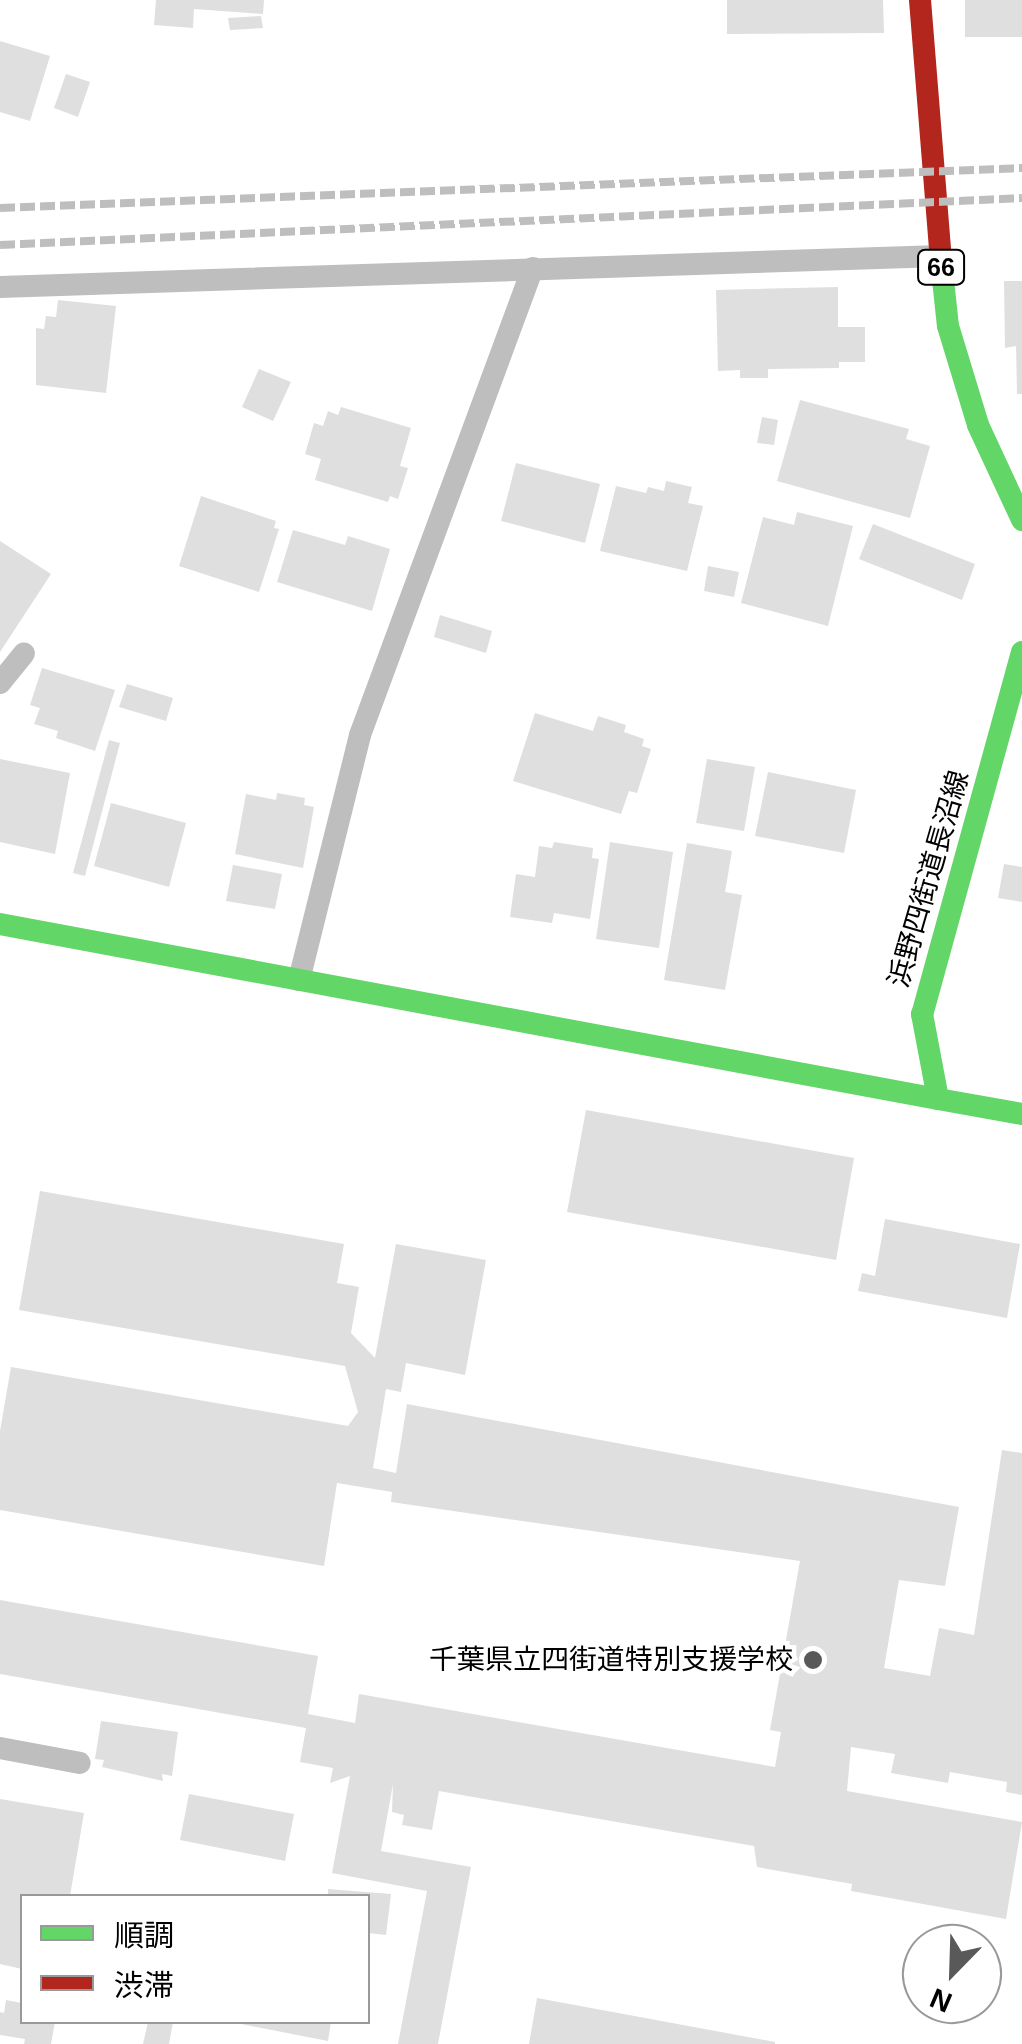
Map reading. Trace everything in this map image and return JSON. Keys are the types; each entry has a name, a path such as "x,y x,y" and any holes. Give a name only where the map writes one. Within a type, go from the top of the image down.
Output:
{"main road":[{"name":"66","path":"920,0 948,326 978,425 1022,520"},
{"name":"浜野四街道長沼線","path":"938,1100 922,1014 1022,652"},
{"path":"0,924 1022,1114"}],"lane":[{"path":"0,287 940,256"},
{"path":"299,980 360,735 533,268"},
{"path":"0,683 24,653"},
{"path":"0,1748 80,1763"}],"building":[{"path":"156,0 264,0 263,14 194,9 193,28 154,25"},
{"path":"727,0 883,0 884,33 727,34"},
{"path":"965,0 1022,0 1022,37 965,37"},
{"path":"261,16 263,28 230,30 228,18"},
{"path":"0,41 50,56 30,121 0,112"},
{"path":"66,74 90,82 78,117 54,108"},
{"path":"1004,281 1022,281 1022,394 1017,394 1016,346 1005,348"},
{"path":"838,287 838,327 865,327 865,362 839,362 839,368 768,369 768,378 740,378 740,370 718,371 716,290"},
{"path":"58,300 116,306 106,393 36,385 36,328 44,329 46,316 56,317"},
{"path":"259,369 291,382 273,421 242,407"},
{"path":"800,400 909,429 906,439 930,446 910,518 777,481"},
{"path":"341,407 411,428 400,466 408,468 398,499 390,496 388,502 315,480 321,459 305,454 314,423 323,426 328,411 338,415"},
{"path":"762,417 778,420 774,445 757,443"},
{"path":"516,463 600,484 585,543 501,521"},
{"path":"666,481 692,487 688,503 703,506 687,571 600,551 616,486 646,493 648,487 664,491"},
{"path":"201,496 276,521 274,528 279,529 259,592 179,566"},
{"path":"797,512 853,526 828,626 741,603 763,517 794,525"},
{"path":"873,524 975,564 962,600 859,559"},
{"path":"293,530 345,545 348,536 390,549 372,611 277,582"},
{"path":"0,541 51,574 0,652"},
{"path":"708,566 739,572 734,597 704,591"},
{"path":"440,615 492,631 486,653 434,637"},
{"path":"42,668 115,690 95,751 56,738 58,731 34,724 40,708 30,705"},
{"path":"127,684 173,698 166,721 119,707"},
{"path":"535,713 593,731 598,716 626,725 624,732 644,739 642,746 651,749 637,793 629,791 621,814 513,781"},
{"path":"109,740 120,743 85,876 73,873"},
{"path":"0,759 70,773 55,854 0,842"},
{"path":"707,759 755,767 744,831 696,823"},
{"path":"768,772 856,790 844,853 755,836"},
{"path":"277,793 305,798 304,805 314,807 303,868 235,854 246,794 276,800"},
{"path":"111,803 186,823 169,887 94,866"},
{"path":"554,842 593,848 592,858 599,859 590,919 554,913 552,923 510,917 516,874 535,877 539,846 552,848"},
{"path":"610,842 673,852 659,948 596,939"},
{"path":"687,843 732,851 725,892 742,895 725,990 664,980"},
{"path":"1004,864 1022,867 1022,902 998,898"},
{"path":"233,865 282,874 275,909 226,901"},
{"path":"586,1110 854,1158 836,1260 567,1212"},
{"path":"40,1191 344,1244 337,1283 359,1287 351,1333 375,1358 396,1244 486,1260 465,1375 406,1363 401,1392 386,1389 373,1468 396,1473 407,1404 959,1507 945,1586 899,1580 884,1668 930,1676 939,1628 974,1635 1002,1450 1022,1453 1022,1795 1006,1792 1007,1782 950,1772 948,1783 891,1773 895,1754 851,1747 847,1791 1022,1822 1006,1919 851,1891 852,1884 757,1867 754,1846 439,1791 432,1830 402,1825 404,1815 392,1812 393,1784 381,1851 471,1867 438,2044 398,2044 427,1891 332,1873 350,1776 330,1783 333,1768 300,1762 306,1728 0,1674 0,1600 318,1656 308,1714 355,1723 359,1694 775,1767 781,1732 770,1730 800,1561 391,1502 392,1492 337,1483 324,1566 0,1510 0,1431 11,1367 348,1426 358,1412 345,1366 19,1310"},
{"path":"885,1219 1020,1244 1007,1318 858,1291 862,1273 875,1276"},
{"path":"101,1721 178,1732 172,1776 162,1774 163,1781 102,1767 104,1760 95,1759"},
{"path":"189,1794 294,1814 285,1861 180,1840"},
{"path":"0,1799 84,1813 70,1894 20,1894 20,1969 0,1964"},
{"path":"328,1889 391,1894 386,1935 370,1933 370,1894 328,1894"},
{"path":"537,1998 775,2042 775,2044 529,2044"},
{"path":"6,2000 20,2003 20,2024 55,2024 51,2044 24,2044 25,2039 0,2035 0,2012 4,2013"},
{"path":"148,2024 173,2024 169,2044 143,2044"},
{"path":"241,2024 331,2024 328,2041"}],"railway":[{"path":"0,208 1022,168"},
{"path":"0,245 1022,198"}],"traffic: fast":[{"path":"941,261 948,326 978,425 1022,520"},
{"path":"1022,652 922,1014 938,1099 1022,1114"},
{"path":"0,924 938,1099"}],"traffic: jam":[{"path":"920,0 941,261"}],"place":[{"name":"千葉県立四街道特別支援学校","path":"813,1660"}]}
